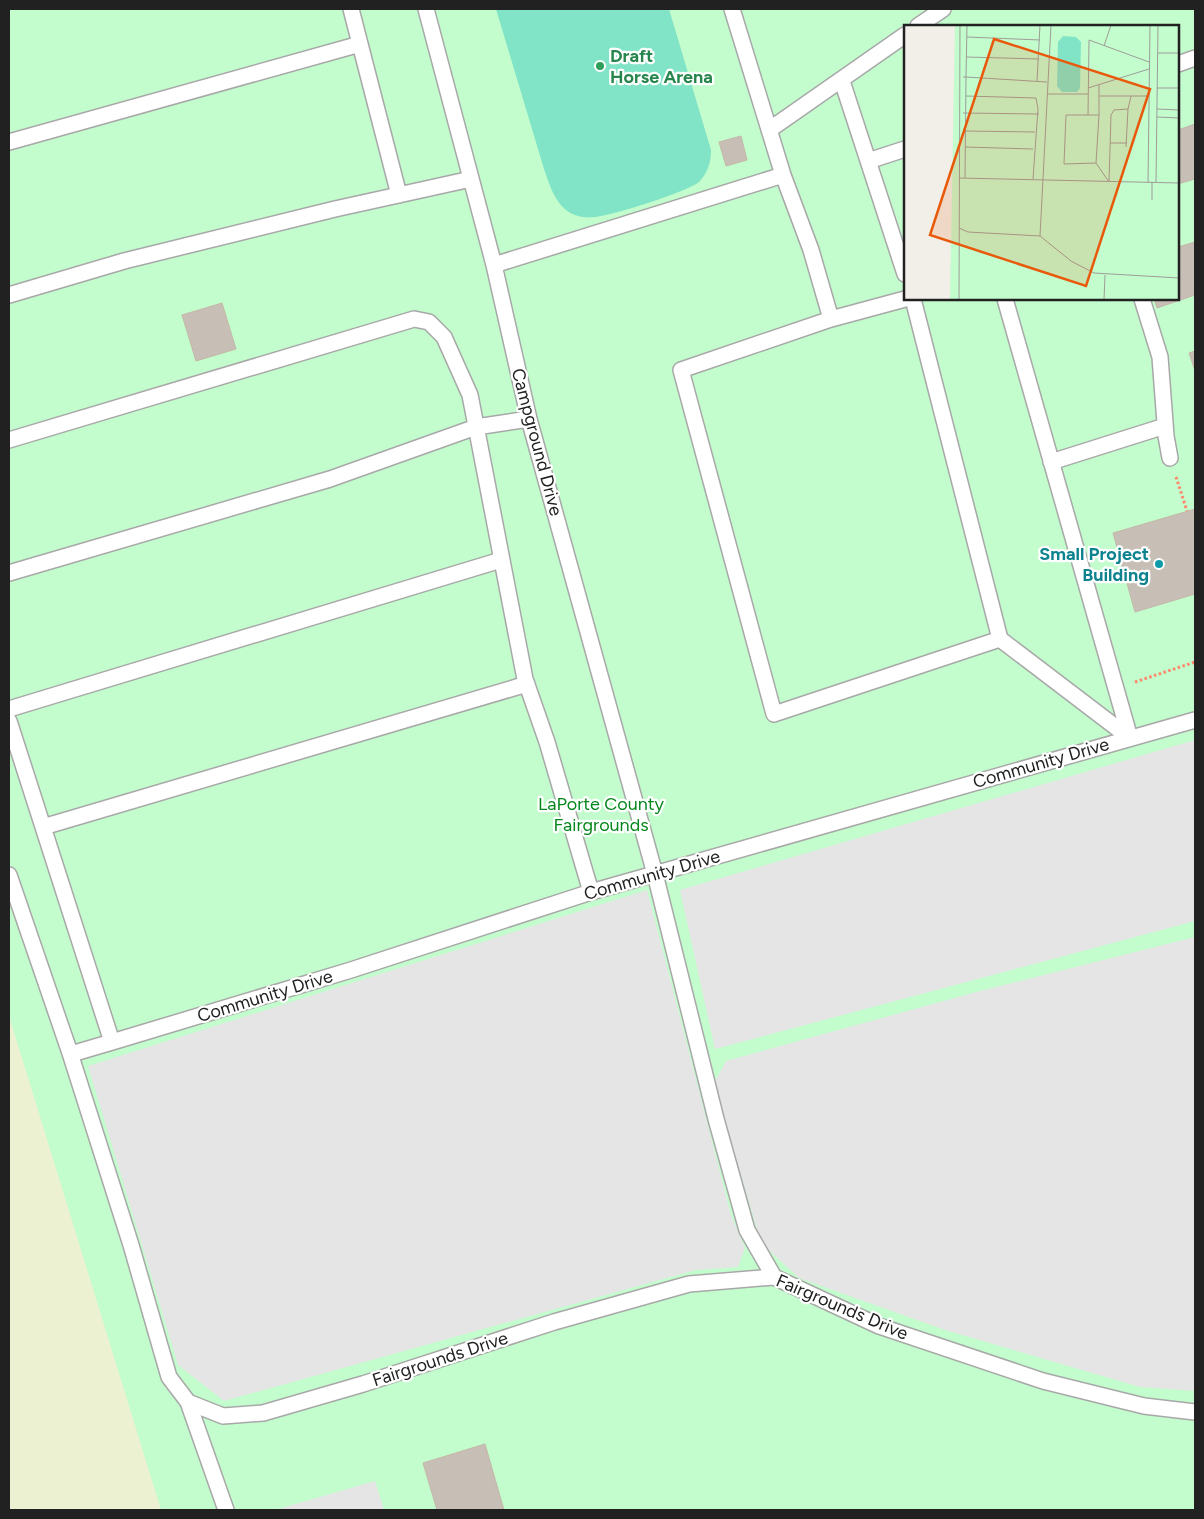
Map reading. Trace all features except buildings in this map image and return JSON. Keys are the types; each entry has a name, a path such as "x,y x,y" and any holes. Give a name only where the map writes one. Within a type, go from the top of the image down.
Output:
{"lane":[{"path":"351,9 399,195"},
{"name":"Campground Drive","path":"426,9 494,265 529,419 655,874 701,1062 747,1230 774,1277"},
{"path":"732,9 783,174 811,250 831,318"},
{"path":"919,25 942,9"},
{"path":"770,130 904,36"},
{"path":"9,142 360,44"},
{"path":"1179,64 1195,58"},
{"path":"842,81 904,271"},
{"path":"868,161 904,150"},
{"path":"494,265 783,174"},
{"path":"9,295 124,261 471,179"},
{"path":"904,299 831,318 681,370 774,714 1000,639"},
{"path":"913,300 1000,639 1130,738"},
{"path":"1005,300 1130,738"},
{"path":"1142,300 1160,357 1170,458"},
{"path":"9,440 414,319 429,322 444,337 470,395 501,560 527,684 547,742 591,892"},
{"path":"9,573 330,478 476,427 529,419"},
{"path":"1052,462 1166,426"},
{"path":"9,709 501,560"},
{"path":"43,827 527,684"},
{"name":"Community Drive","path":"70,1053 342,972 591,892 1195,720"},
{"path":"9,721 112,1042"},
{"path":"9,875 70,1053 131,1245 168,1377 188,1402 226,1510"},
{"name":"Fairgrounds Drive","path":"188,1402 223,1416 262,1413 316,1398 554,1322 689,1284 774,1277 879,1326 1043,1380 1144,1406 1195,1412"}],"path":[{"path":"1170,458 1187,512"},
{"path":"1116,688 1195,662"}],"green space":[{"name":"LaPorte County Fairgrounds","path":"9,9 1195,9 1195,1510 161,1510 9,1016"},
{"name":"Draft Horse Arena","path":"496,9 669,9 711,150 708,167 700,181 666,197 602,216 579,216 568,212 558,202 544,169"},
{"path":"9,1016 161,1510 9,1510"}],"shaded area":[{"path":"1195,740 1195,921 715,1049 680,890"},
{"path":"647,890 731,1215 745,1248 738,1267 696,1270 224,1401 178,1365 88,1066"},
{"path":"1195,937 1195,1391 1140,1387 945,1330 799,1278 761,1243 714,1083 726,1061 980,991"},
{"path":"375,1481 384,1510 275,1510"}],"place":[{"name":"Draft Horse Arena","path":"600,66"},
{"name":"Small Project Building","path":"1159,564"}]}
